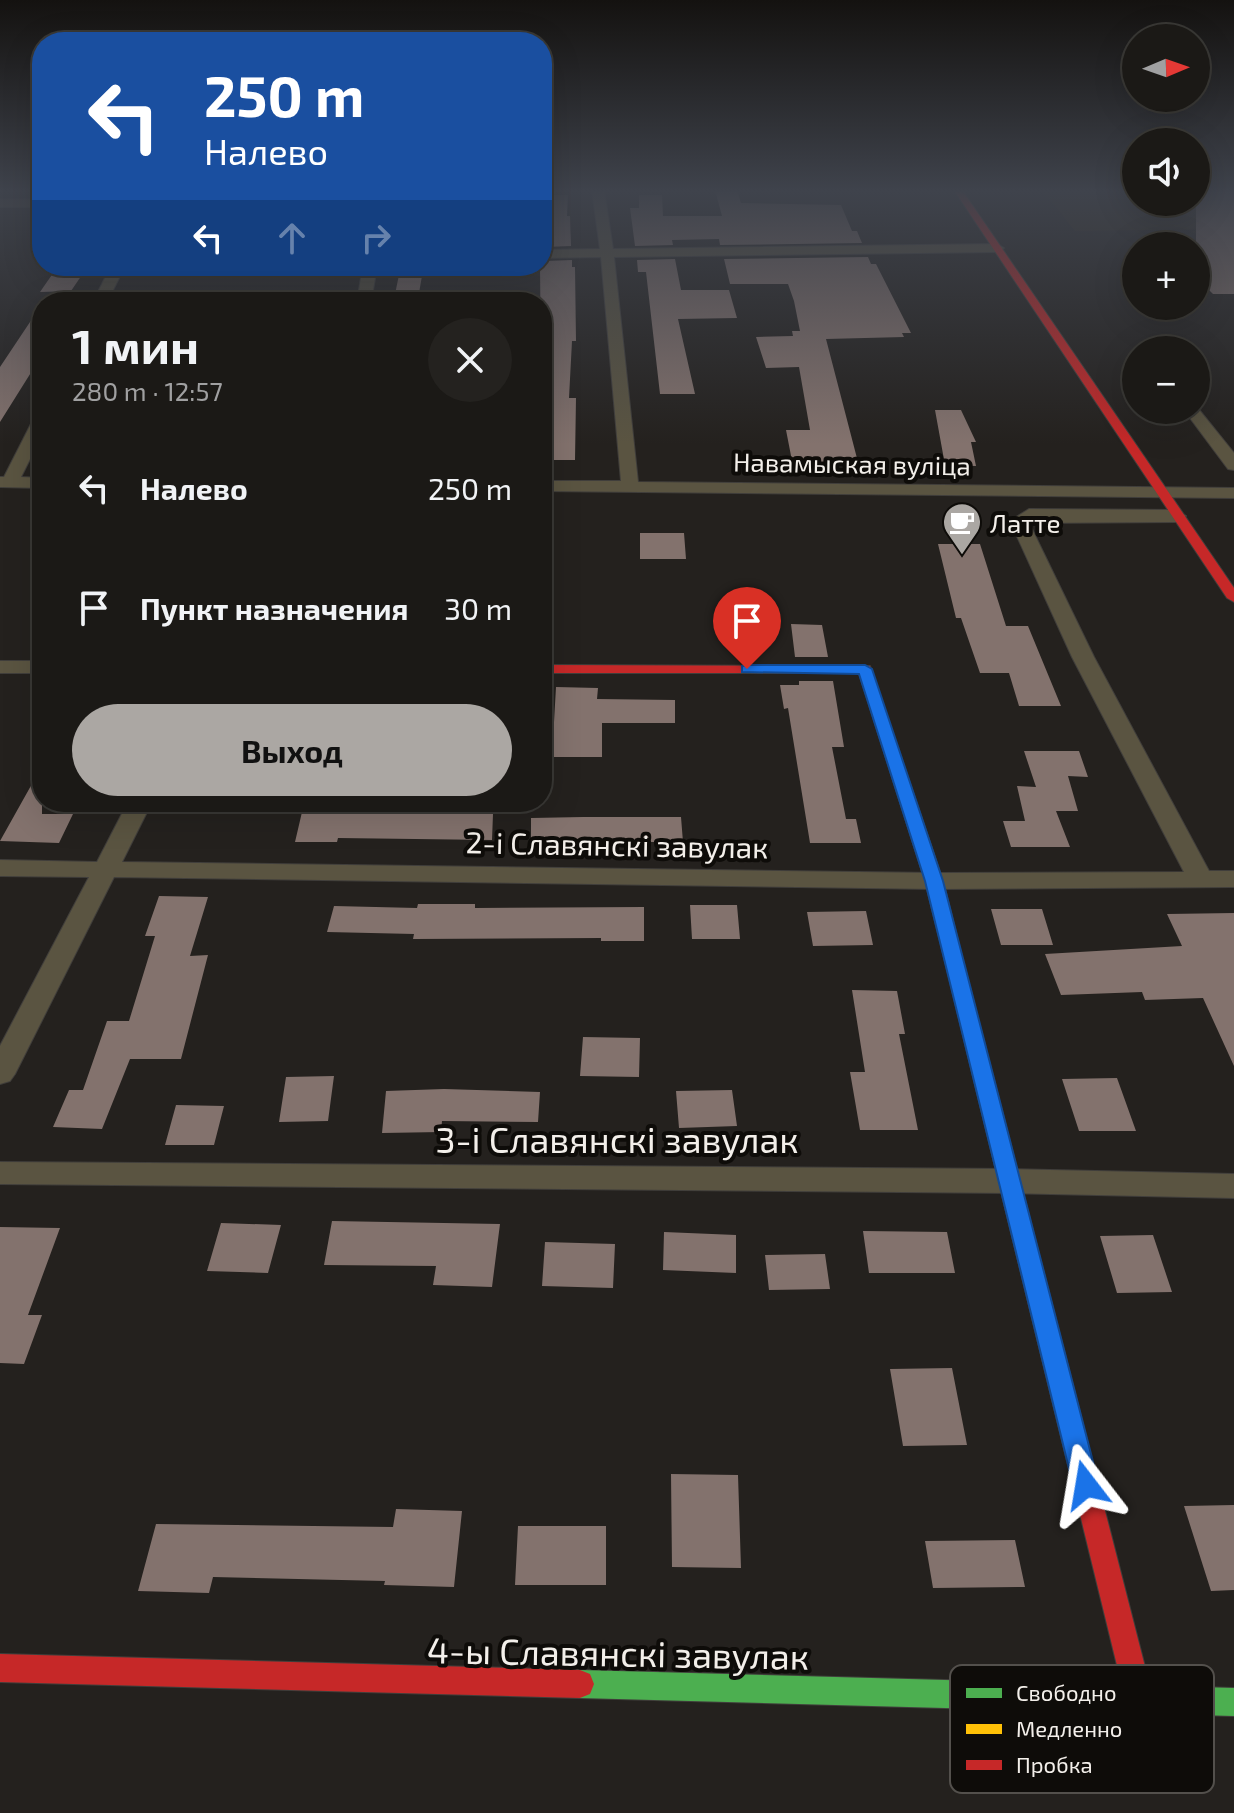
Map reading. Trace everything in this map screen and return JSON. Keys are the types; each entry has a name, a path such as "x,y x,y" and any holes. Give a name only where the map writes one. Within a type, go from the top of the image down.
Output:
{"street":[{"path":"609,275 630,486"},
{"path":"1015,275 1234,598"},
{"path":"1203,424 1234,465"},
{"path":"32,435 5,482 32,483"},
{"name":"Навамыская вуліца","path":"552,486 1234,493"},
{"path":"1177,516 1029,515 1019,521 1083,657 1200,878"},
{"path":"0,667 32,667"},
{"path":"552,669 865,669 934,881 1131,1665"},
{"path":"0,1074 135,812"},
{"name":"2-і Славянскі завулак","path":"0,868 934,881 1234,879"},
{"name":"3-і Славянскі завулак","path":"0,1173 1010,1181 1234,1186"},
{"name":"4-ы Славянскі завулак","path":"0,1668 950,1693"},
{"name":"4-ы Славянскі завулак","path":"1214,1701 1234,1702"}],"building":[{"path":"575,275 576,341 572,341 569,398 576,398 575,460 552,460 552,292 540,292 540,276"},
{"path":"646,275 678,275 681,290 729,290 737,318 678,319 695,394 660,394"},
{"path":"728,275 881,275 911,333 902,333 904,337 826,339 859,466 793,466 786,430 810,430 799,367 766,368 756,337 793,336 792,331 800,331 794,301 788,284 730,284"},
{"path":"1210,275 1234,275 1234,294 1213,294 1210,291"},
{"path":"51,276 81,276 71,291 40,292"},
{"path":"399,276 422,276 419,292 395,292"},
{"path":"32,319 32,371 0,422 0,367"},
{"path":"935,410 961,410 976,442 971,442 976,466 945,465"},
{"path":"640,533 684,533 686,559 640,559"},
{"path":"938,544 980,544 1006,626 1028,626 1061,706 1019,706 1009,673 980,673 961,618 956,618"},
{"path":"791,624 822,625 828,657 795,657"},
{"path":"799,681 833,681 844,747 832,747 846,819 856,819 861,843 810,843 788,708 784,709 780,685 799,685"},
{"path":"556,687 598,688 597,699 675,700 675,723 602,723 602,757 552,757"},
{"path":"1024,751 1079,751 1088,777 1068,776 1078,811 1056,811 1070,847 1011,847 1003,821 1025,821 1017,786 1036,787"},
{"path":"32,784 32,812 73,814 59,843 0,841"},
{"path":"302,812 493,814 492,840 338,838 337,842 295,842"},
{"path":"681,817 683,842 622,842 622,838 531,840 531,818"},
{"path":"159,896 208,897 190,956 208,955 181,1059 130,1059 102,1129 53,1127 69,1090 83,1090 107,1021 129,1021 155,936 145,936"},
{"path":"418,904 475,904 475,908 644,907 644,941 601,941 601,938 413,939 414,934 327,932 334,906 417,908"},
{"path":"690,905 737,905 740,939 692,939"},
{"path":"991,909 1042,909 1053,945 1001,945"},
{"path":"866,911 873,945 813,946 807,912"},
{"path":"1234,913 1234,1066 1203,998 1145,1000 1142,992 1061,995 1045,954 1182,946 1167,914"},
{"path":"852,990 897,991 905,1034 899,1034 918,1130 860,1130 850,1072 865,1072"},
{"path":"583,1037 640,1038 639,1077 580,1076"},
{"path":"334,1076 328,1121 279,1122 286,1077"},
{"path":"1117,1078 1136,1131 1079,1131 1062,1079"},
{"path":"732,1090 737,1126 679,1128 676,1091"},
{"path":"386,1091 540,1092 538,1122 442,1121 441,1132 382,1133"},
{"path":"176,1105 224,1106 214,1145 165,1145"},
{"path":"332,1221 500,1224 492,1287 433,1285 436,1266 324,1265"},
{"path":"221,1223 281,1225 268,1273 207,1271"},
{"path":"0,1227 60,1228 28,1315 42,1315 24,1364 0,1363"},
{"path":"863,1231 947,1232 955,1273 869,1273"},
{"path":"664,1232 736,1235 736,1273 663,1270"},
{"path":"1153,1235 1172,1292 1117,1293 1100,1236"},
{"path":"545,1242 615,1244 613,1288 542,1286"},
{"path":"825,1254 830,1289 769,1290 765,1255"},
{"path":"952,1368 967,1445 903,1446 890,1369"},
{"path":"671,1474 738,1475 741,1568 672,1567"},
{"path":"1234,1505 1234,1590 1211,1591 1184,1506"},
{"path":"396,1509 462,1511 454,1587 384,1585 385,1581 213,1577 209,1593 138,1591 156,1524 393,1527"},
{"path":"518,1526 606,1526 606,1585 515,1585"},
{"path":"1015,1540 1025,1587 933,1588 925,1541"}],"traffic: fast":[{"path":"580,1684 950,1694"},
{"path":"1214,1701 1234,1702"}],"traffic: slow":[{"path":"951,949 1053,1355"}],"traffic: jam":[{"path":"1015,275 1234,598"},
{"path":"552,669 865,669 934,881 951,949"},
{"path":"1053,1355 1131,1665"},
{"path":"0,1668 580,1684"}],"place":[{"name":"Латте","path":"962,556"}],"route":[{"path":"747,669 865,669 934,881 1086,1485"}]}
